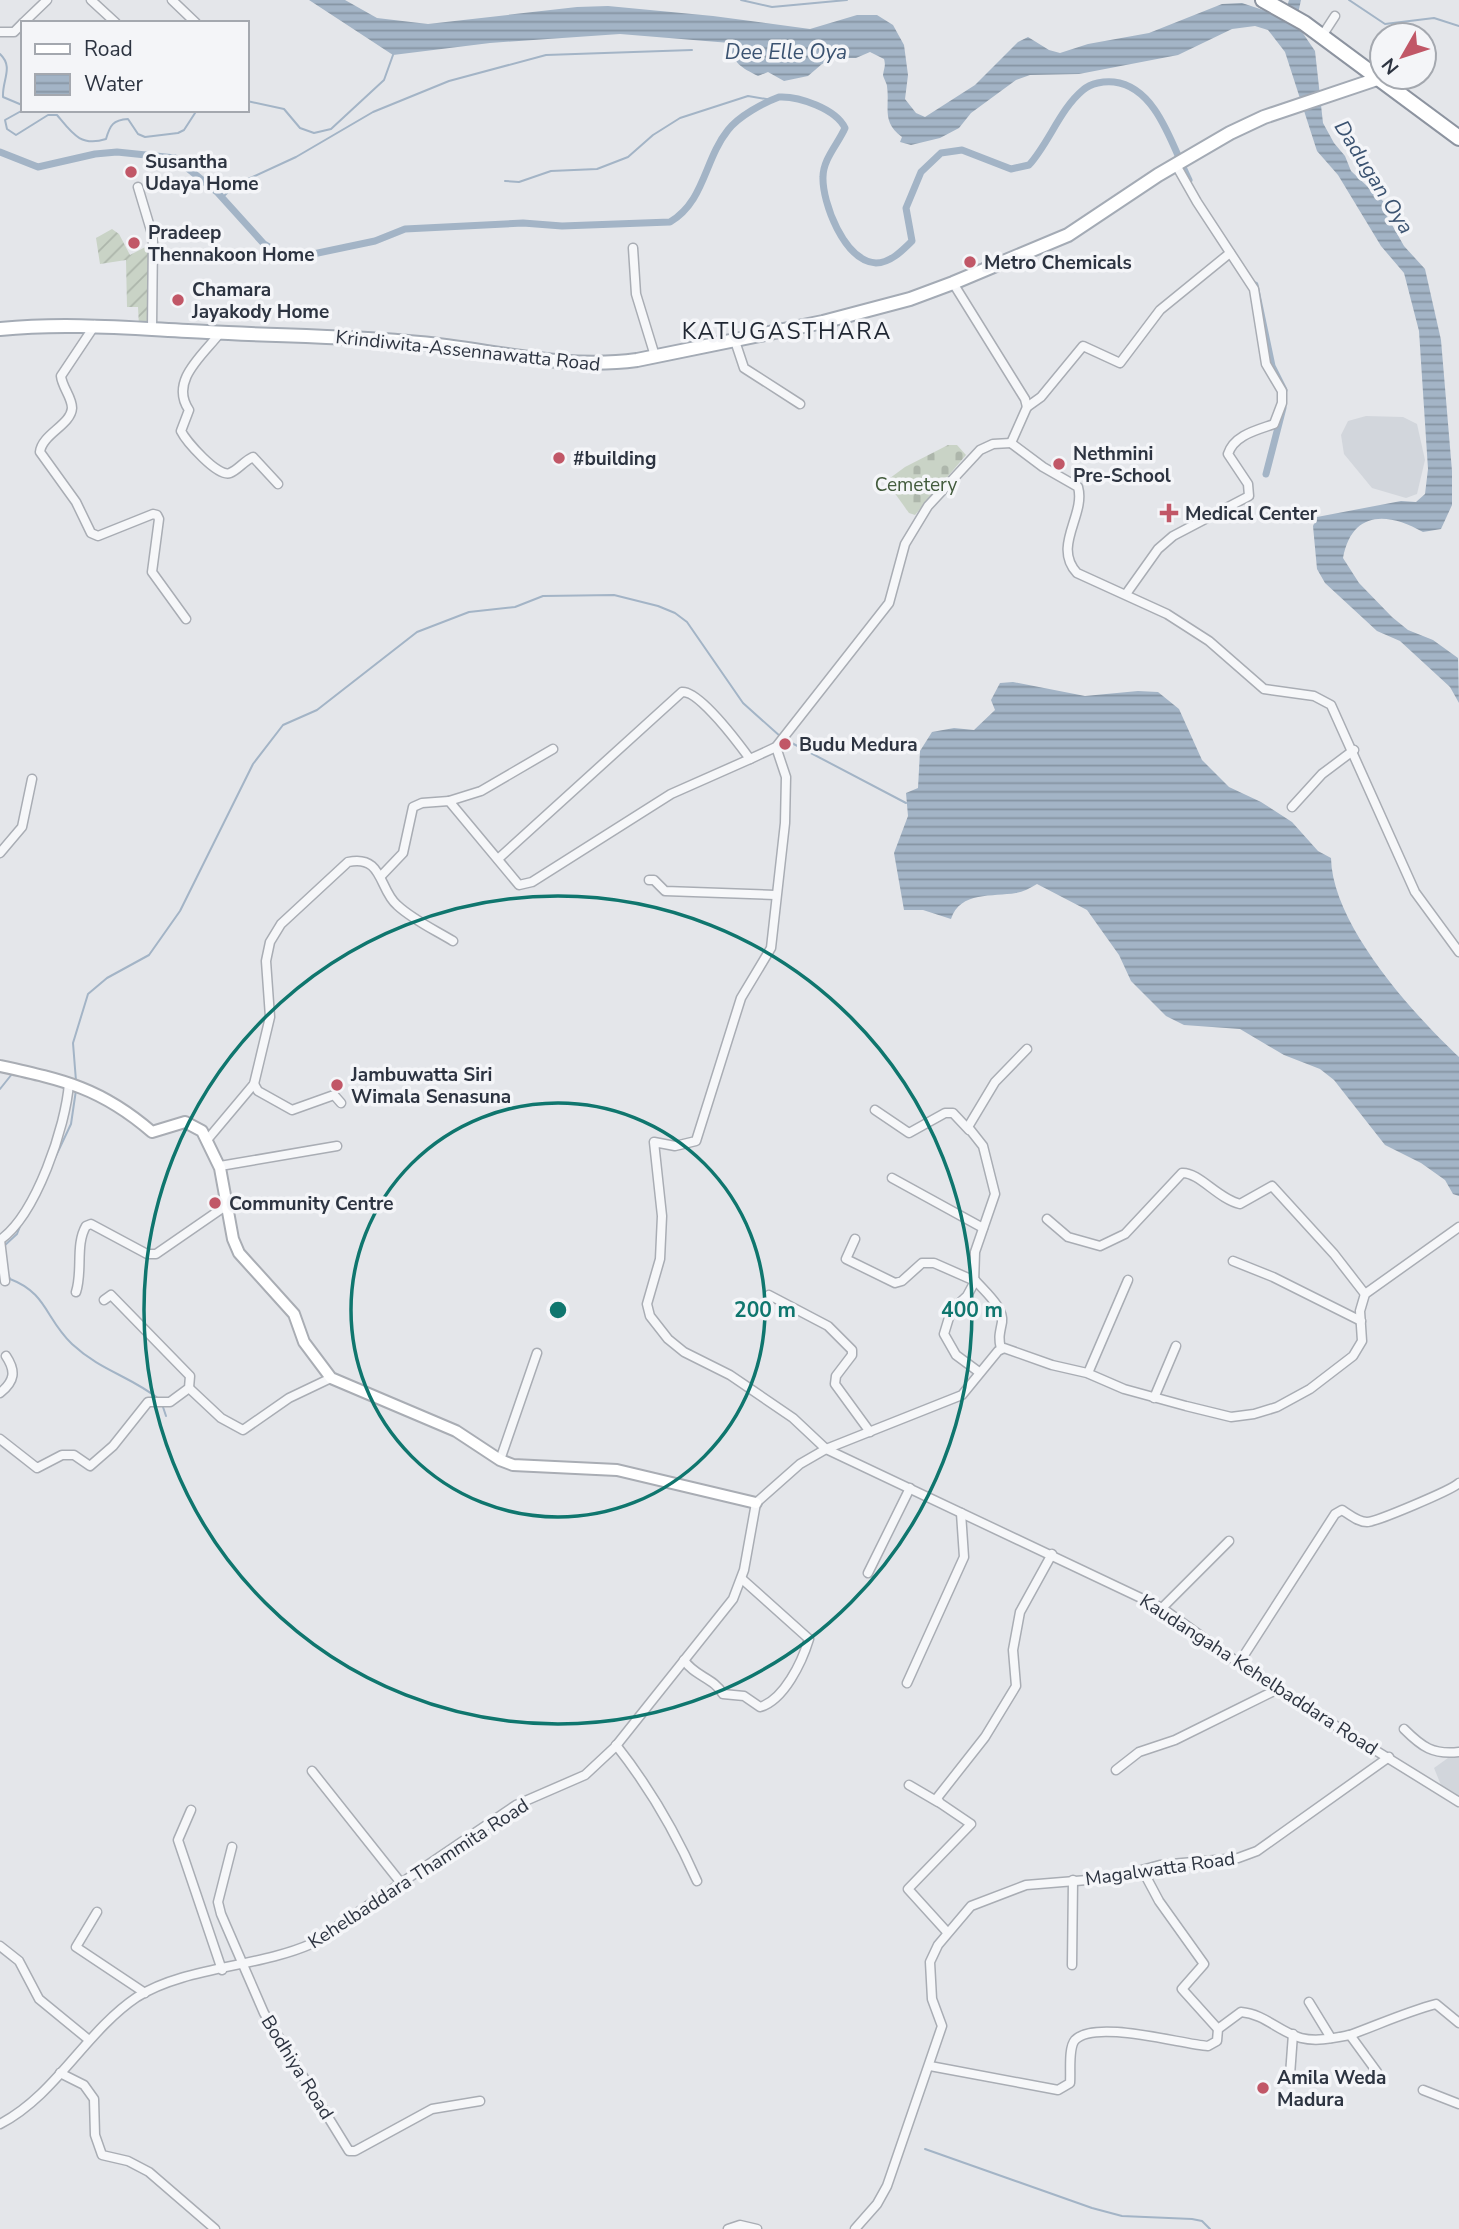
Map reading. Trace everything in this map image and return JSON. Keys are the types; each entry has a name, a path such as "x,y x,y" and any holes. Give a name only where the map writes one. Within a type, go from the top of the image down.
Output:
{"highway":[{"path":"1263,0 1300,20 1368,69"},
{"path":"1397,91 1459,138"}],"main road":[{"name":"Krindiwita-Assennawatta Road","path":"0,329 95,325 220,333 362,337 467,348 577,365 606,365 837,318 910,299 1068,235 1176,164 1230,133 1368,82"}],"street":[{"path":"25,21 47,0"},
{"path":"92,0 114,21"},
{"path":"172,0 194,21"},
{"path":"1322,36 1335,16"},
{"path":"0,32 14,32 21,25"},
{"path":"1126,594 1158,549 1173,537 1245,500 1250,491 1228,454 1230,445 1250,433 1274,424 1279,413 1282,391 1266,364 1254,289 1176,164"},
{"path":"138,187 153,237 152,328"},
{"path":"633,248 636,294 655,356"},
{"path":"1011,443 1027,407 1041,397 1083,346 1120,363 1160,310 1230,253"},
{"path":"953,283 997,359 1021,389 1027,407"},
{"path":"95,325 61,376 71,403 70,415 41,445 40,452 76,502 91,533 99,536 153,513 157,515 159,519 152,572 186,619"},
{"path":"220,333 184,379 182,392 189,410 181,431 192,447 220,472 230,473 253,457 278,484"},
{"path":"734,338 744,368 800,404"},
{"path":"449,801 513,881 519,885 532,883 671,794 776,747 889,603 913,528 934,498 980,450 993,444 1011,443 1043,467 1078,487 1080,495 1069,542 1071,566 1077,573 1167,614 1209,640 1264,689 1326,700 1336,712 1354,750 1415,892 1459,952"},
{"path":"498,859 682,692 693,695 705,706 750,759"},
{"path":"649,880 654,880 665,891 775,895 784,847 786,777 776,747"},
{"path":"382,875 403,853 413,807 422,803 449,801 481,791 553,749"},
{"path":"1292,807 1322,774 1354,750"},
{"path":"0,853 22,827 32,779"},
{"path":"207,1140 254,1084 270,1017 266,961 270,942 281,924 348,862 364,862 382,875 393,902 453,941"},
{"name":"Kaudangaha Kehelbaddara Road","path":"775,895 771,948 741,998 696,1141 675,1146 654,1142 662,1208 661,1245 647,1304 650,1316 668,1339 684,1352 730,1375 793,1418 826,1448 1161,1608 1278,1689 1459,1802"},
{"path":"969,1130 973,1116 995,1082 1027,1049"},
{"path":"0,1066 56,1077 113,1101 152,1132 185,1122 202,1131 220,1166 239,1253 294,1314 304,1342 331,1378 456,1431 500,1460 513,1465 617,1470 756,1503 800,1464 826,1448 957,1398 1001,1349"},
{"path":"5,1281 0,1240 14,1230 55,1151 66,1114 69,1083"},
{"path":"254,1084 258,1091 292,1110 334,1095 341,1103"},
{"path":"875,1110 909,1133 945,1113 953,1113 983,1146 995,1187 975,1252 975,1281 967,1296 951,1311 944,1334 956,1355 979,1371"},
{"path":"220,1166 337,1146"},
{"path":"1047,1219 1068,1237 1100,1246 1125,1234 1182,1172 1190,1172 1219,1197 1240,1204 1272,1186 1334,1254 1365,1294"},
{"path":"892,1178 983,1228"},
{"path":"76,1292 81,1276 81,1245 86,1226 91,1224 147,1254 156,1254 227,1205"},
{"path":"1001,1349 1088,1373 1124,1390 1231,1417 1277,1407 1319,1383 1353,1356 1362,1341 1360,1311 1365,1294 1459,1227"},
{"path":"855,1239 846,1259 895,1283 902,1282 922,1262 933,1263 975,1281 999,1308 1003,1319 998,1336 1001,1349"},
{"path":"1233,1261 1273,1277 1361,1321"},
{"path":"1088,1373 1128,1280"},
{"path":"0,1439 37,1468 62,1455 74,1455 90,1466 113,1446 148,1402 170,1402 189,1388 190,1376 167,1350 111,1294 104,1300"},
{"path":"769,1296 828,1326 852,1350 836,1376 835,1384 870,1432"},
{"path":"1154,1398 1176,1346"},
{"path":"500,1460 537,1353"},
{"path":"0,1392 13,1377 14,1369 6,1356"},
{"path":"189,1388 222,1418 243,1430 289,1398 331,1378"},
{"path":"1239,1663 1335,1514 1342,1510 1361,1521 1371,1522 1444,1494 1459,1483"},
{"path":"868,1573 910,1488"},
{"name":"Kehelbaddara Thammita Road","path":"0,2124 29,2105 89,2040 145,1993 311,1944 516,1805 586,1775 616,1745 733,1599 742,1579 756,1503"},
{"path":"907,1683 964,1557 961,1513"},
{"path":"1161,1608 1229,1541"},
{"path":"938,1802 939,1794 968,1761 1016,1686 1013,1650 1020,1612 1052,1554"},
{"path":"684,1660 690,1670 711,1681 723,1694 744,1696 760,1707 767,1705 788,1682 809,1639 742,1579"},
{"path":"1116,1770 1139,1752 1175,1740 1278,1689"},
{"path":"1404,1730 1424,1748 1436,1753 1459,1752"},
{"path":"616,1745 643,1779 672,1826 697,1881"},
{"name":"Magalwatta Road","path":"855,2229 877,2204 887,2186 942,2026 932,1999 930,1962 947,1932 971,1906 993,1895 1026,1885 1112,1878 1170,1863 1238,1858 1257,1851 1389,1757"},
{"path":"312,1771 401,1883"},
{"path":"909,1785 971,1824 908,1889 947,1932"},
{"path":"191,1810 178,1840 222,1970"},
{"name":"Bodhiya Road","path":"232,1847 218,1902 241,1965 264,2012 349,2151 355,2151 432,2109 480,2101"},
{"path":"930,2066 1058,2090 1070,2083 1072,2043 1077,2038 1126,2032 1208,2046 1217,2041 1218,2029 1182,1989 1204,1964 1159,1901 1143,1871"},
{"path":"1072,1965 1073,1880"},
{"path":"97,1912 76,1947 145,1993"},
{"path":"0,1946 19,1961 39,1999 89,2040"},
{"path":"1309,2002 1331,2038"},
{"path":"1218,2029 1241,2012 1255,2013 1302,2038 1331,2038 1350,2035 1390,2018 1400,2019 1436,2004 1459,2023"},
{"path":"1290,2075 1293,2034"},
{"path":"1350,2035 1377,2072"},
{"path":"60,2073 84,2085 94,2099 94,2136 102,2155 128,2161 149,2172 215,2229"},
{"path":"1423,2090 1459,2104"},
{"path":"728,2229 740,2225 757,2229"}],"shaded area":[{"path":"1366,416 1403,417 1417,424 1425,460 1417,494 1406,498 1372,488 1344,454 1341,435 1348,421"},
{"path":"1459,1755 1459,1797 1441,1785 1434,1768 1448,1758"}],"green space":[{"path":"112,229 119,234 130,255 153,243 152,328 139,326 138,307 127,307 126,260 100,264 96,238"},
{"name":"Cemetery","path":"948,445 957,445 966,455 915,515 909,513 886,481 905,467"}],"water":[{"name":"Dee Elle Oya","path":"309,0 345,0 377,18 428,24 608,6 810,29 857,15 877,15 893,25 904,45 908,75 905,99 916,113 925,117 975,85 1018,42 1028,37 1049,50 1060,53 1088,44 1149,33 1222,4 1242,3 1284,17 1289,0 1301,0 1296,23 1315,51 1323,123 1345,156 1351,171 1384,202 1387,216 1404,246 1425,269 1441,340 1452,471 1452,505 1441,529 1423,532 1397,521 1373,520 1363,523 1354,531 1343,558 1359,583 1392,617 1408,630 1433,640 1458,658 1459,703 1450,687 1400,641 1377,631 1325,583 1317,569 1313,526 1317,517 1401,501 1416,502 1425,494 1428,469 1419,331 1404,273 1381,246 1338,175 1317,151 1285,52 1268,30 1255,26 1232,29 1178,55 1079,74 1030,75 1016,80 971,113 959,128 940,138 911,145 900,142 902,137 891,126 887,86 883,75 884,59 870,52 856,58 839,58 822,64 808,76 784,81 768,72 758,76 742,67 735,60 730,43 620,34 490,43 393,55"},
{"path":"1013,682 1085,696 1158,692 1179,709 1202,760 1229,787 1261,802 1292,822 1318,851 1331,858 1335,884 1345,911 1378,966 1419,1017 1459,1057 1459,1196 1453,1194 1445,1180 1421,1163 1385,1145 1334,1080 1320,1069 1284,1055 1240,1029 1184,1025 1166,1016 1131,981 1119,955 1087,910 1037,884 1019,892 969,900 955,910 951,919 923,910 904,910 894,853 908,816 906,793 918,788 920,751 932,732 954,728 974,730 995,710 991,700 1000,683"}],"waterway":[{"path":"741,0 772,7 847,0"},
{"path":"1349,0 1385,24 1434,18 1459,26"},
{"path":"222,198 235,185 296,157 373,112 449,81 546,55 692,50"},
{"path":"0,54 7,69 3,97 21,105"},
{"path":"248,101 284,109 300,128 314,133 331,129 384,80 393,55"},
{"path":"0,152 38,167 95,154 117,152 175,158 217,192 264,244 279,253 299,257 375,241 405,229 523,223 562,226 670,222 682,213 697,192 728,130 752,110 779,97 816,105 834,115 845,128 824,170 826,201 845,242 864,260 876,263 891,259 912,241 906,208 921,172 941,153 962,150 1011,169 1029,165 1075,98 1086,88 1098,83 1114,82 1129,86 1152,106 1169,135 1189,180"},
{"path":"505,181 519,182 551,171 597,169 628,157 653,135 680,118 748,96 772,100"},
{"path":"21,111 5,120 7,129 16,135 48,115 57,115 77,137 89,141 106,139 113,124 128,119 138,134 145,137 178,133 184,130 196,112"},
{"path":"1255,285 1272,366 1284,390"},
{"path":"1266,474 1283,408"},
{"path":"76,1081 73,1043 88,994 107,978 149,955 180,911 253,764 283,725 317,710 417,632 469,612 515,607 543,596 614,595 658,606 687,622 743,703 781,737"},
{"path":"786,740 906,803"},
{"path":"0,1089 12,1074"},
{"path":"54,1160 71,1124 76,1090"},
{"path":"4,1246 17,1234 21,1224"},
{"path":"7,1272 10,1279 39,1299 72,1344 159,1399"},
{"path":"163,1407 166,1416"},
{"path":"925,2149 1092,2208 1122,2216 1192,2219 1202,2221 1210,2229"}],"place":[{"name":"Susantha Udaya Home","path":"131,172"},
{"name":"Pradeep Thennakoon Home","path":"134,243"},
{"name":"Metro Chemicals","path":"970,262"},
{"name":"Chamara Jayakody Home","path":"178,300"},
{"name":"#building","path":"559,458"},
{"name":"Nethmini Pre-School","path":"1059,464"},
{"name":"Medical Center","path":"1169,513"},
{"name":"Budu Medura","path":"785,744"},
{"name":"Jambuwatta Siri Wimala Senasuna","path":"337,1085"},
{"name":"Community Centre","path":"215,1203"},
{"name":"Amila Weda Madura","path":"1263,2088"}],"district":[{"name":"KATUGASTHARA","path":"787,331"}],"water label":[{"name":"Dadugan Oya","path":"1374,177"}]}
